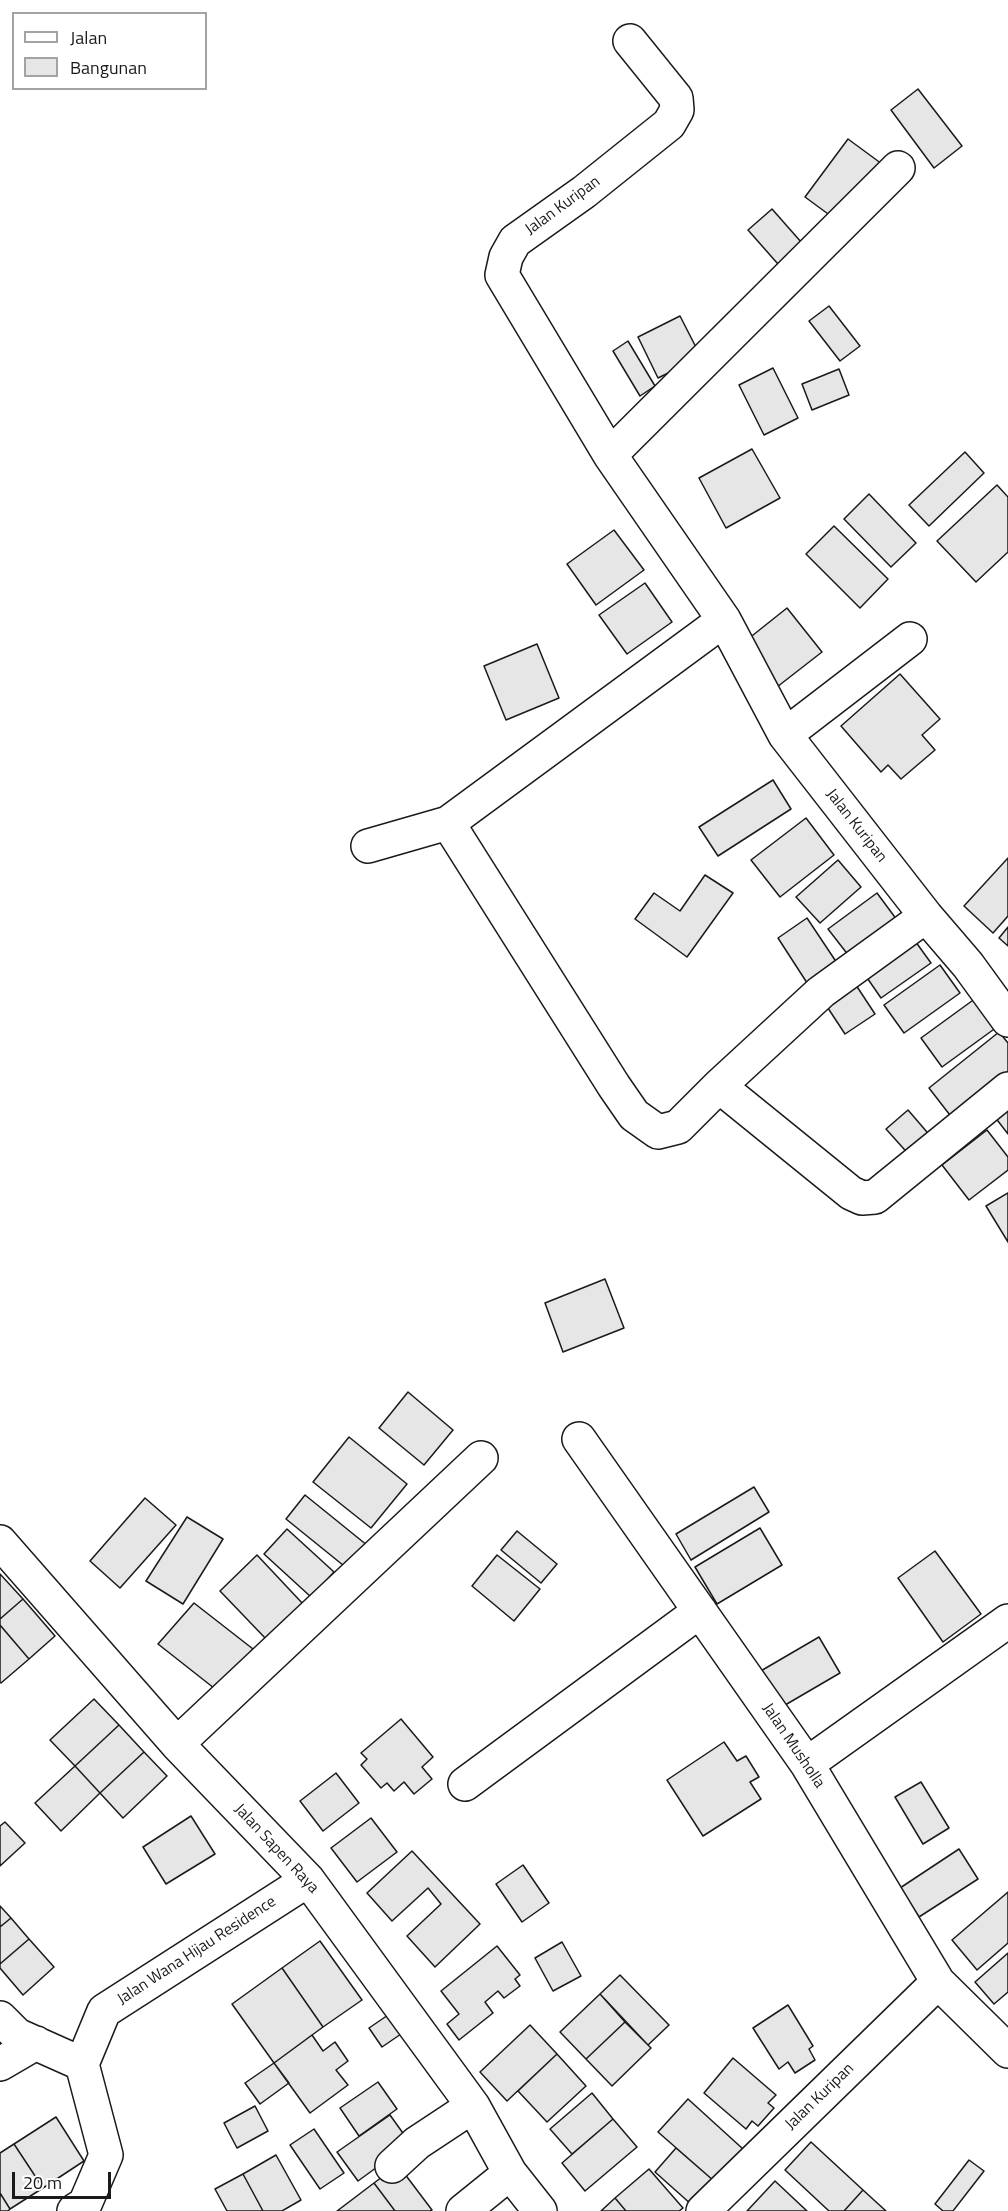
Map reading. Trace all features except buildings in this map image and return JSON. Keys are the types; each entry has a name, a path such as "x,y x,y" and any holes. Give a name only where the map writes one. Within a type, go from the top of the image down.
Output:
{"street":[{"name":"Jalan Kuripan","path":"630,41 676,98 677,110 669,124 584,192 515,241 506,257 502,275 610,455 723,620 785,735 926,916 968,965 1008,1020"},
{"path":"610,455 898,168"},
{"path":"368,846 448,823 723,620"},
{"path":"785,735 910,639"},
{"path":"448,823 634,1114 658,1132 678,1127 821,992 926,916"},
{"path":"719,1086 851,1193 862,1198 875,1197 1008,1089"},
{"name":"Jalan Musholla","path":"579,1439 807,1764 938,1982 1008,2051"},
{"path":"177,1744 481,1458"},
{"name":"Jalan Sapen Raya","path":"0,1542 177,1744 308,1880 473,2106 510,2173 540,2211"},
{"path":"465,1784 700,1611"},
{"path":"807,1764 1008,1621"},
{"name":"Jalan Wana Hijau Residence","path":"82,2064 104,2011 308,1880"},
{"name":"Jalan Kuripan","path":"703,2211 938,1982"},
{"path":"0,2018 17,2035 82,2064 106,2155 85,2204 74,2211"},
{"path":"0,2064 36,2043"},
{"path":"392,2166 417,2143 473,2106"},
{"path":"463,2211 510,2173"}]}
